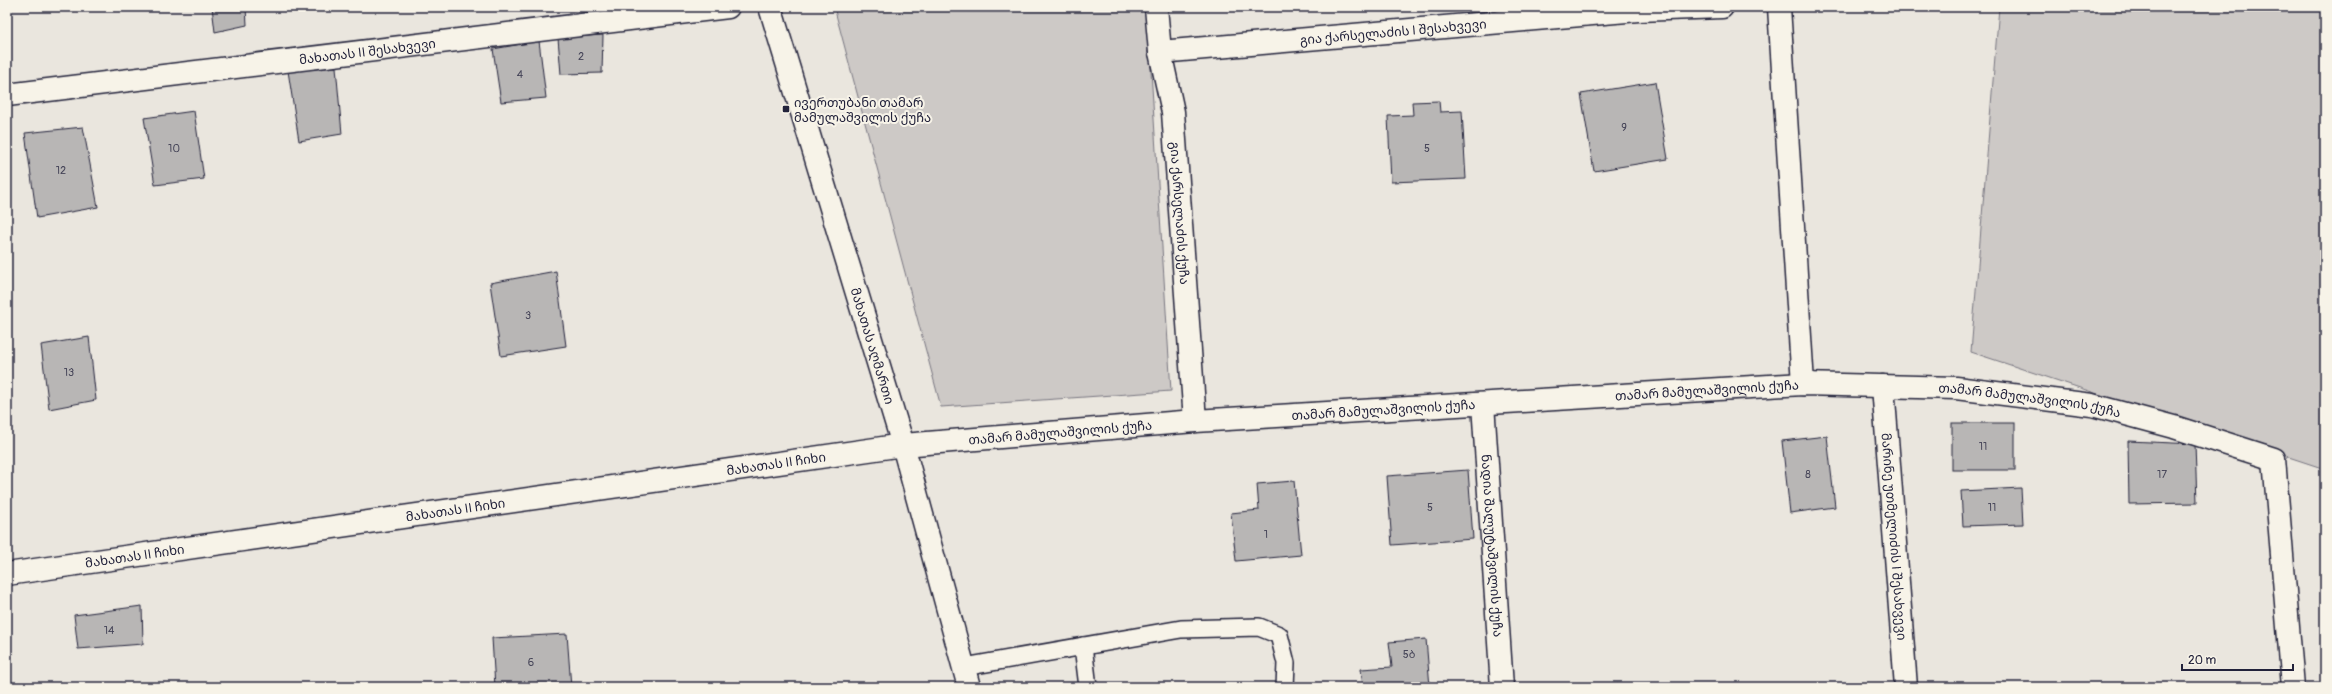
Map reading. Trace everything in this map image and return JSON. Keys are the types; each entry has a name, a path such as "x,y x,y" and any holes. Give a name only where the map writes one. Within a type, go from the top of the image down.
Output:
{"street":[{"name":"მახათას II შესახვევი","path":"7,95 728,7"},
{"name":"მახათას აღმართი","path":"770,7 903,445 967,677"},
{"name":"გია ქარსელაძის ქუჩა","path":"1156,7 1160,52 1173,112 1195,421"},
{"name":"გია ქარსელაძის I შესახვევი","path":"1160,52 1638,10 1722,7"},
{"path":"1779,7 1803,384"},
{"name":"თამარ მამულაშვილის ქუჩა","path":"903,445 1195,421 1803,384 1956,388 2092,405 2174,427 2274,459 2293,687"},
{"name":"მარინე უთმელიძის I შესახვევი","path":"1883,386 1906,687"},
{"name":"ნადია შალუტაშვილის ქუჩა","path":"1483,404 1502,687"},
{"name":"მახათას II ჩიხი","path":"7,574 903,445"}],"lane":[{"path":"967,677 1083,646 1181,629 1259,627 1279,635 1286,663 1285,687"},
{"path":"1083,646 1088,687"}],"shaded area":[{"path":"834,7 1147,7 1171,391 941,407"},
{"path":"1999,7 2325,7 2325,469 1971,352"}],"building":[{"path":"212,7 246,7 247,25 215,32"},
{"path":"603,35 602,73 561,74 558,38"},
{"path":"539,41 546,98 501,102 493,49"},
{"path":"336,67 342,134 299,141 288,71"},
{"path":"1655,82 1668,159 1594,171 1581,94"},
{"path":"1439,101 1440,112 1462,111 1466,179 1391,182 1388,116 1413,115 1412,102"},
{"path":"194,111 204,179 155,185 144,118"},
{"path":"83,127 98,207 37,218 25,133"},
{"path":"556,271 566,346 501,356 490,283"},
{"path":"89,337 96,400 49,409 41,345"},
{"path":"1952,423 2015,423 2015,470 1952,470"},
{"path":"1827,436 1835,507 1790,513 1782,441"},
{"path":"2128,441 2195,444 2197,503 2129,504"},
{"path":"1468,470 1473,539 1392,545 1387,476"},
{"path":"1294,481 1301,555 1236,561 1231,513 1259,510 1257,484"},
{"path":"2021,488 2023,524 1963,526 1961,491"},
{"path":"142,606 143,644 78,649 74,615"},
{"path":"567,634 571,687 495,687 492,638"},
{"path":"1426,639 1430,687 1363,687 1361,669 1392,667 1389,642"}],"place":[{"name":"ივერთუბანი თამარ მამულაშვილის ქუჩა","path":"786,109"}]}
